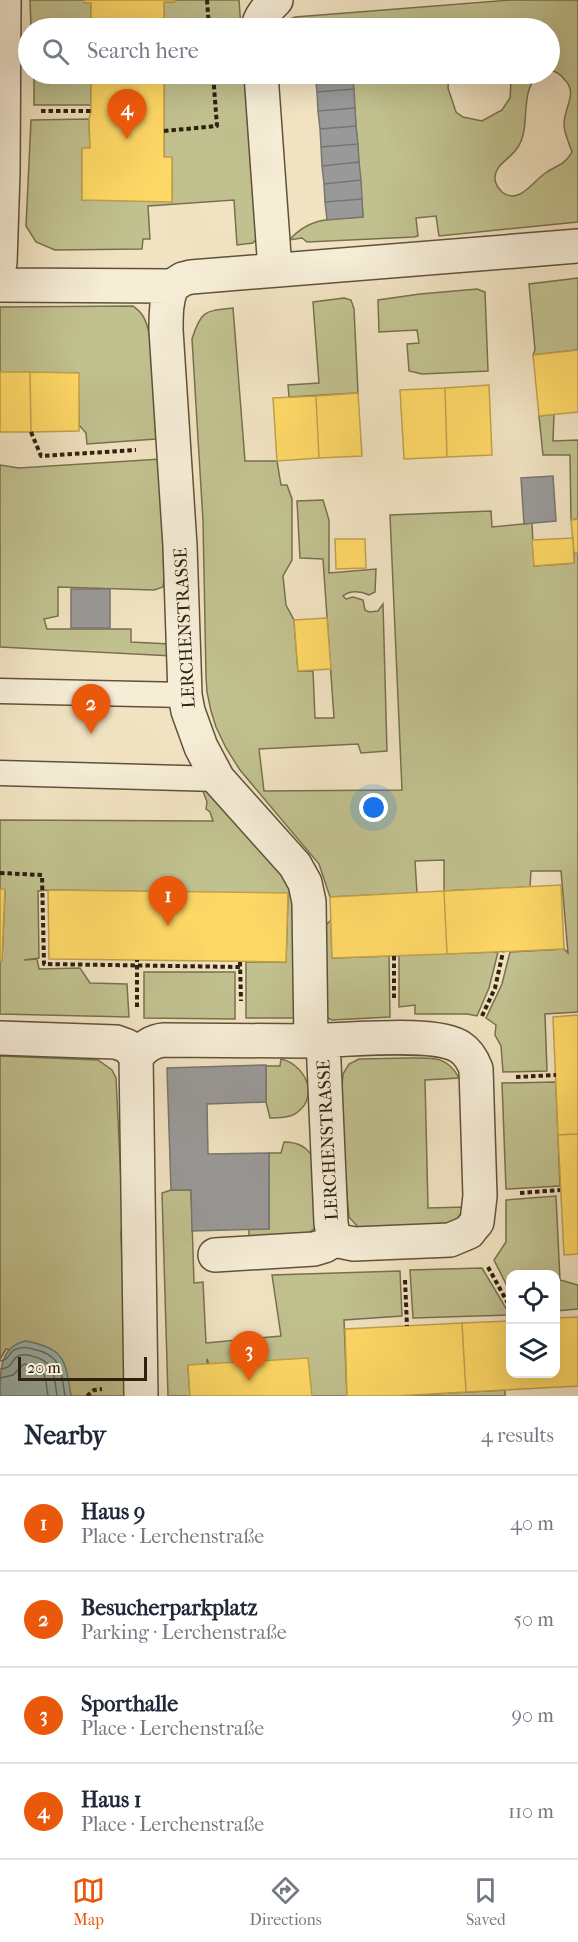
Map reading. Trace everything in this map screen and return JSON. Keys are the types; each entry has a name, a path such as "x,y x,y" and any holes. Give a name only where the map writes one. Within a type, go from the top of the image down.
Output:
{"street":[{"path":"0,263 4,0"},
{"path":"261,18 276,0"},
{"path":"262,84 275,270"},
{"path":"0,285 172,286 191,277 578,246"},
{"name":"LERCHENSTRASSE","path":"172,286 166,309 180,546 185,695 194,729 218,778 285,853 305,883 309,902 305,1041 334,1240"},
{"name":"LERCHENSTRASSE","path":"305,1041 393,1037 423,1039 448,1042 460,1046 467,1053"},
{"path":"0,1038 116,1042 127,1046 136,1056 141,1396"},
{"path":"136,1056 155,1041 305,1041"},
{"path":"467,1053 474,1061 476,1069 480,1196 477,1222 469,1232"},
{"name":"LERCHENSTRASSE","path":"215,1255 314,1249 334,1240 354,1244 450,1240 469,1232"}],"lane":[{"path":"0,691 185,695"},
{"path":"0,773 218,778"}],"path":[{"path":"207,0 208,18"},
{"path":"164,131 217,126 214,84"},
{"path":"4,113 91,111"},
{"path":"31,432 41,456 173,448"},
{"path":"0,873 42,875 44,964 240,967"},
{"path":"467,1053 495,988 503,952"},
{"path":"469,1232 506,1300"}],"green space":[{"path":"30,0 84,0 91,3 91,18 31,18"},
{"path":"175,0 239,0 240,18 164,18 164,2"},
{"path":"511,0 578,0 578,222 439,236 436,216 416,218 418,236 414,237 307,242 302,238 289,240 297,232 323,220 363,217 353,84 448,84 456,112 463,117 482,121 502,110 510,98 511,84 532,84 527,100 522,138 515,151 495,174 495,182 502,192 508,195 514,196 524,191 544,174 563,163 572,152 564,124 570,90 569,85 560,75 560,18 293,18"},
{"path":"34,84 91,84 91,105 34,105"},
{"path":"164,84 246,84 258,237 253,243 237,245 234,200 148,206 150,239 143,239 142,249 55,250 36,242 26,226 31,120 89,119 90,148 82,149 82,200 172,201 172,158 164,157"},
{"path":"578,278 578,350 533,355 535,350 529,284"},
{"path":"477,289 485,292 488,371 422,374 409,371 407,344 419,343 417,330 379,332 378,300"},
{"path":"344,298 351,300 354,309 358,393 289,397 288,385 319,383 313,302"},
{"path":"133,306 143,316 151,341 156,439 87,444 86,433 79,425 78,373 0,373 0,307"},
{"path":"233,308 245,461 277,461 281,485 287,485 292,499 292,560 283,576 286,605 294,620 298,671 313,671 315,718 334,718 323,559 300,558 297,501 323,500 329,520 329,573 376,569 375,592 369,595 352,592 343,596 346,599 353,597 363,600 365,610 369,612 378,611 383,604 387,751 361,753 358,744 259,749 264,791 402,790 390,515 491,511 492,527 532,523 534,566 574,563 574,553 578,553 578,1012 545,1014 547,1071 503,1072 501,1046 495,1035 496,1025 486,1018 502,984 510,952 564,949 568,953 561,871 531,871 530,887 444,891 444,860 415,861 417,893 330,897 319,864 240,770 216,727 207,692 206,676 203,521 192,339 198,322 205,314 210,311"},
{"path":"554,414 553,441 578,440 578,519 571,520 570,455 543,455 539,416"},
{"path":"161,459 163,587 154,590 58,587 58,616 44,619 47,629 131,629 131,642 170,644 172,656 0,647 0,465 19,468"},
{"path":"203,791 217,792 291,887 296,1018 246,1018 246,962 286,962 288,894 48,890 38,891 39,958 24,960 37,959 39,969 80,968 90,983 127,984 129,1017 0,1014 0,961 2,960 5,890 0,889 0,820 213,821 210,812 206,809 207,802"},
{"path":"331,920 332,958 389,956 390,1017 332,1020 325,1017 322,929"},
{"path":"498,952 489,988 477,1016 415,1014 415,1005 399,1007 399,955"},
{"path":"144,972 235,972 235,1019 144,1018"},
{"path":"0,1056 98,1060 112,1070 116,1078 123,1223 121,1233 127,1396 71,1396 65,1366 61,1358 6,1349 0,1359"},
{"path":"281,1059 298,1068 304,1075 308,1092 307,1101 302,1109 293,1115 270,1118 266,1102 266,1066 280,1066"},
{"path":"359,1059 438,1059 449,1065 459,1078 425,1080 428,1208 466,1207 454,1223 446,1226 358,1227 349,1217 347,1198 341,1101 343,1074 349,1064"},
{"path":"556,1082 560,1186 506,1189 502,1083"},
{"path":"284,1142 302,1146 314,1160 315,1228 306,1235 249,1238 249,1229 269,1229 269,1153 281,1153"},
{"path":"171,1190 191,1190 194,1283 203,1282 206,1343 281,1336 272,1275 400,1271 402,1316 344,1320 347,1396 312,1396 209,1364 207,1359 207,1365 188,1366 190,1396 168,1396 162,1193"},
{"path":"556,1196 560,1270 506,1270 506,1284 494,1260 506,1242 506,1200"},
{"path":"482,1268 506,1308 506,1315 413,1318 410,1270"},
{"path":"560,1280 578,1285 578,1309 560,1311"},
{"path":"505,1390 505,1396 396,1396"}],"water":[{"path":"26,1341 49,1348 61,1358 67,1373 71,1396 0,1396 1,1368 6,1354 17,1344"}],"building: Homes":[{"path":"84,0 175,0 175,2 164,2 164,18 91,18 91,3 84,3"},
{"path":"91,84 164,84 164,157 172,157 172,202 82,200 82,148 90,148"},
{"path":"578,350 578,412 539,416 533,355"},
{"path":"0,372 30,372 31,432 0,432"},
{"path":"30,372 79,373 79,431 31,432"},
{"path":"489,385 492,455 447,457 445,388"},
{"path":"445,388 447,457 404,459 400,390"},
{"path":"358,393 362,456 319,458 316,396"},
{"path":"316,396 319,458 277,461 273,398"},
{"path":"578,519 578,553 574,553 571,520"},
{"path":"573,538 574,563 534,566 532,540"},
{"path":"335,539 365,539 366,568 336,569"},
{"path":"327,618 331,669 298,671 294,620"},
{"path":"561,885 564,949 447,954 444,891"},
{"path":"0,889 5,889 2,961 0,961"},
{"path":"48,890 288,893 286,962 49,959"},
{"path":"444,891 447,954 332,958 330,897"},
{"path":"578,1015 578,1134 558,1135 553,1017"},
{"path":"578,1134 578,1254 564,1255 558,1135"},
{"path":"578,1317 578,1386 466,1392 462,1323 506,1321 506,1378 560,1378 560,1318"},
{"path":"462,1323 466,1392 347,1396 345,1329"},
{"path":"308,1358 312,1396 190,1396 188,1365"}],"building: Industry":[{"path":"316,84 353,84 354,89 317,92"},
{"path":"354,89 355,108 318,111 317,92"},
{"path":"355,108 356,126 320,129 318,111"},
{"path":"356,126 358,144 321,147 320,129"},
{"path":"358,144 359,162 322,166 321,147"},
{"path":"359,162 361,180 324,184 322,166"},
{"path":"361,180 362,199 325,202 324,184"},
{"path":"362,199 363,217 327,220 325,202"},
{"path":"553,476 556,521 524,524 521,478"},
{"path":"71,589 110,589 110,628 71,628"},
{"path":"266,1065 266,1102 207,1104 208,1154 269,1153 269,1229 192,1231 191,1190 171,1190 167,1068"}],"place":[{"name":"Haus 1","path":"127,139"},
{"name":"Besucherparkplatz","path":"91,734"},
{"name":"Haus 9","path":"168,926"},
{"name":"Sporthalle","path":"249,1381"}]}
